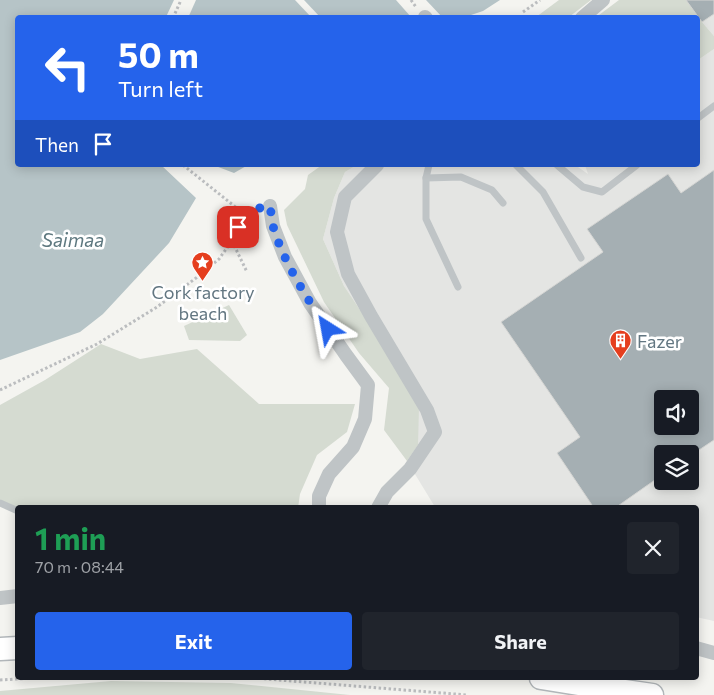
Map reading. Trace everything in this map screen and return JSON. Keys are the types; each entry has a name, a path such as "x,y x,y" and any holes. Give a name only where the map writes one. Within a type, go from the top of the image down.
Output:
{"main road":[{"path":"0,649 15,648"},
{"path":"554,680 652,695"},
{"path":"598,687 626,695"}],"street":[{"path":"586,15 603,0"},
{"path":"375,167 346,197 337,232 348,274 427,410 435,432 410,470 387,492 380,505"},
{"path":"270,206 274,226 285,257 310,304 368,384 365,419 352,447 329,474 319,496 319,505"},
{"path":"0,598 15,596"},
{"path":"699,649 714,653"}],"lane":[{"path":"700,116 714,106"},
{"path":"429,167 426,178 426,219 458,287"},
{"path":"518,167 543,192 581,258"},
{"path":"559,167 583,187 602,192 634,167"},
{"path":"426,178 461,177 492,190 503,203"},
{"path":"0,504 15,510"}],"path":[{"path":"174,15 182,0"},
{"path":"522,12 540,0"},
{"path":"186,167 243,213"},
{"path":"243,213 270,206"},
{"path":"0,390 97,344 157,307 219,259 232,241 243,213"},
{"path":"232,241 247,272"},
{"path":"0,680 15,679"},
{"path":"279,680 467,695"}],"shaded area":[{"path":"559,0 591,0 572,15 539,15"},
{"path":"619,0 686,0 697,15 599,15"},
{"path":"686,0 714,0 714,36 700,19 700,15 697,15"},
{"path":"700,19 714,36 714,49 700,59"},
{"path":"714,49 714,621 699,618 699,505 434,505 407,461 418,445 376,334 344,286 323,239 334,198 345,172 354,167 578,167 588,174 586,167 700,167 700,59"},
{"path":"319,167 354,167 345,172 334,198 323,239 344,286 395,362 419,407 418,445 407,461 384,430 389,388 359,353 324,302 287,225 284,210 305,189 308,175"},
{"path":"229,305 247,335 240,341 189,340 184,326"},
{"path":"101,344 140,359 197,349 259,404 355,404 347,432 317,455 300,494 298,505 15,505 15,507 0,501 0,405 45,380"},
{"path":"111,681 231,683 350,695 0,695 0,691"}],"water":[{"name":"Saimaa","path":"0,0 174,0 167,15 15,15 15,167 163,167 196,198 169,243 103,314 80,332 0,360"},
{"path":"196,0 396,0 409,15 189,15"},
{"path":"426,0 500,0 483,11 471,15 440,15"},
{"path":"218,167 244,167 234,173"}],"pier":[{"path":"295,0 304,0 318,15 309,15"}],"building":[{"path":"686,0 714,0 714,14 702,22 700,15 697,15"},
{"name":"Fazer","path":"714,170 714,440 699,450 699,445 654,445 654,481 619,505 592,505 557,453 580,437 501,322 603,252 587,229 668,174 681,193"}],"place":[{"name":"Cork factory beach","path":"203,281"},
{"name":"Fazer","path":"621,360"}],"route":[{"path":"238,227 243,213 270,206 274,226 285,257 310,304 328,329"}]}
